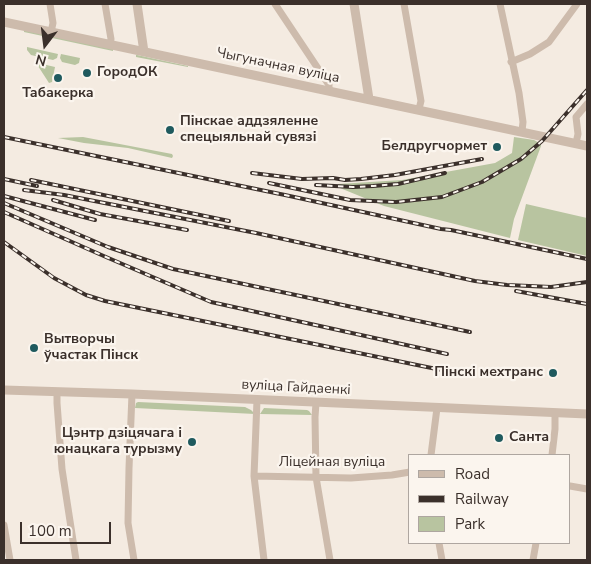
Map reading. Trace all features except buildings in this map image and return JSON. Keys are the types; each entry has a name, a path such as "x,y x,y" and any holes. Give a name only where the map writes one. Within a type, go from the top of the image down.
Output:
{"street":[{"path":"50,4 53,24 51,32"},
{"path":"105,4 111,39 110,44"},
{"path":"137,4 144,52"},
{"path":"275,4 329,86 329,90"},
{"path":"354,4 369,99"},
{"path":"404,4 420,101 419,109"},
{"path":"500,4 519,93 522,131"},
{"path":"512,62 530,54 549,42 577,4"},
{"name":"Чыгуначная вуліца","path":"4,22 587,146"},
{"path":"576,144 578,134 576,116 587,104"},
{"name":"вуліца Гайдаенкі","path":"4,390 587,414"},
{"path":"57,392 56,403 62,469 76,560"},
{"path":"132,394 128,523 134,560"},
{"path":"257,400 254,476 264,560"},
{"path":"316,403 316,477 330,560"},
{"path":"431,454 437,408"},
{"path":"552,454 555,414"},
{"name":"Ліцейная вуліца","path":"254,476 350,478 408,472"},
{"path":"571,486 587,489"},
{"path":"4,525 10,560"},
{"path":"439,544 442,560"},
{"path":"532,560 536,544"}],"green space":[{"path":"24,30 113,48 113,51 24,32"},
{"path":"27,47 58,54 57,58 53,60 31,55"},
{"path":"61,54 80,58 79,63 75,65 62,62"},
{"path":"136,55 188,66 188,67 136,57"},
{"path":"38,63 55,67 52,82 49,83"},
{"path":"83,137 172,154 173,156 172,158 128,148 58,138"},
{"path":"514,137 534,140 541,144 541,146 514,219 510,238 384,206 340,188 338,184 402,180 495,163 512,153"},
{"path":"526,204 587,218 587,256 518,240"},
{"path":"138,402 245,407 255,414 135,408"},
{"path":"264,408 307,410 312,415 260,414"}],"railway":[{"path":"269,183 350,200 396,202 442,197 482,182 521,159 542,141 587,90"},
{"path":"4,137 587,259"},
{"path":"252,173 302,179 333,178 345,180 395,175 482,159"},
{"path":"316,185 353,187 398,184 445,173"},
{"path":"4,179 37,186"},
{"path":"31,180 229,221"},
{"path":"24,190 64,195 256,233 475,281 551,287 587,282"},
{"path":"4,196 95,220"},
{"path":"53,200 100,214 187,230"},
{"path":"4,203 108,247 173,269 470,332"},
{"path":"4,212 211,302 447,354"},
{"path":"4,242 54,278 86,295 105,301 456,373"},
{"path":"516,291 587,304"}],"place":[{"name":"ГородОК","path":"87,73"},
{"name":"Табакерка","path":"58,78"},
{"name":"Пінскае аддзяленне спецыяльнай сувязі","path":"170,130"},
{"name":"Белдругчормет","path":"497,147"},
{"name":"Вытворчы ўчастак Пінск","path":"34,348"},
{"name":"Пінскі мехтранс","path":"553,373"},
{"name":"Санта","path":"499,438"},
{"name":"Цэнтр дзіцячага і юнацкага турызму","path":"192,442"}]}
